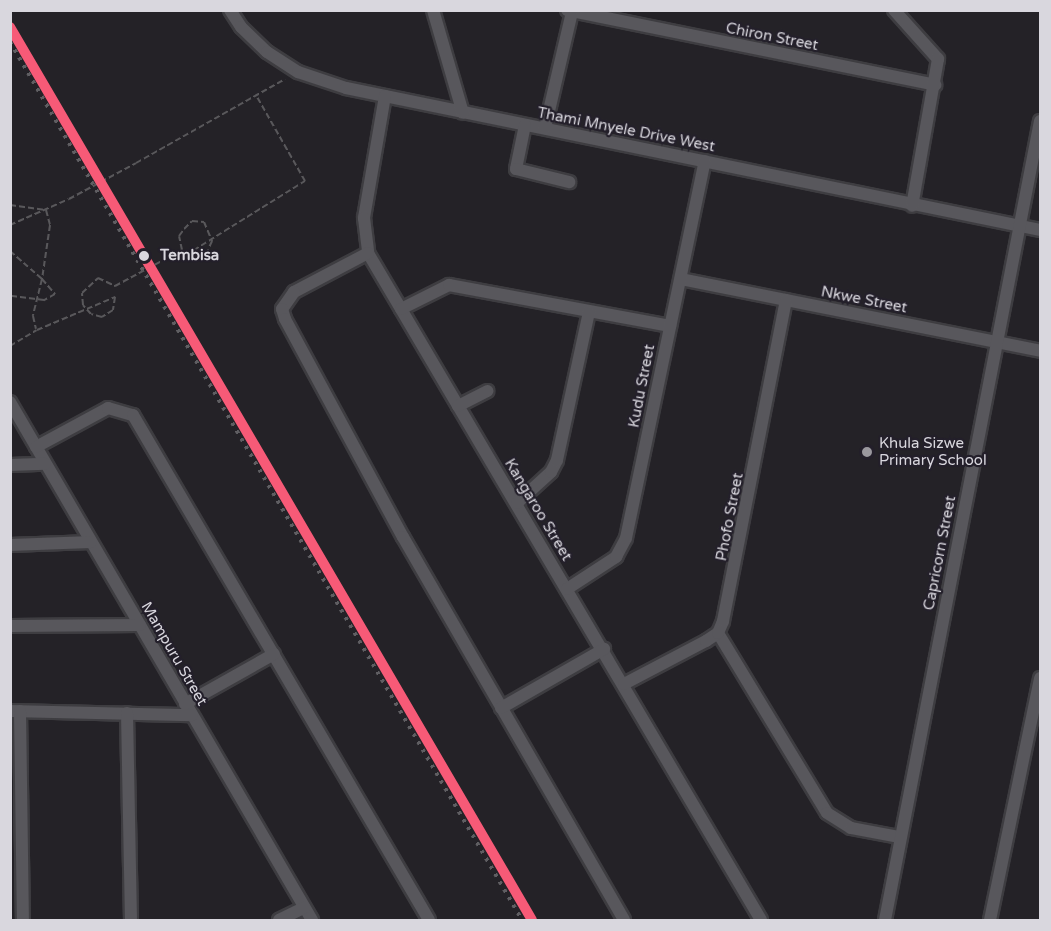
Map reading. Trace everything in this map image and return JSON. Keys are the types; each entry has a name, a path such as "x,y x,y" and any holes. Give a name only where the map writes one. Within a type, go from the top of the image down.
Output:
{"street":[{"name":"Thami Mnyele Drive West","path":"230,10 251,39 298,72 385,96 912,206 1041,230"},
{"path":"433,10 463,112"},
{"path":"894,10 938,59 912,206"},
{"path":"545,128 570,11"},
{"name":"Chiron Street","path":"570,11 935,85"},
{"name":"Kangaroo Street","path":"385,96 364,218 368,253 604,650 761,921"},
{"name":"Capricorn Street","path":"885,921 899,837 1041,121"},
{"path":"525,125 516,169 569,182"},
{"name":"Kudu Street","path":"567,589 615,557 624,544 705,161"},
{"path":"368,253 294,292 282,309 285,319 501,708 624,921"},
{"name":"Nkwe Street","path":"681,279 1041,351"},
{"path":"401,309 449,285 670,326"},
{"name":"Phofo Street","path":"718,633 741,541 786,300"},
{"path":"517,503 551,472 558,460 589,312"},
{"path":"458,406 487,391"},
{"name":"Mampuru Street","path":"10,402 312,921"},
{"path":"36,447 108,408 132,415 429,921"},
{"path":"10,465 45,464"},
{"path":"10,545 91,542"},
{"path":"10,626 140,625"},
{"path":"624,684 718,633 826,813 851,828 899,837"},
{"path":"501,708 604,650"},
{"path":"185,704 274,654"},
{"path":"990,921 1041,678"},
{"path":"22,921 15,711 192,715"},
{"path":"127,713 131,921"},
{"path":"279,921 304,908"}],"path":[{"path":"10,225 69,199 298,72"},
{"path":"10,346 37,330 115,297 113,310 102,316 91,314 83,305 82,293 98,279 115,286 182,250 179,237 192,221 204,222 212,240 207,252 193,260 186,255 305,181 256,95"},
{"path":"10,205 46,210"},
{"path":"37,330 33,316 42,279 50,225 46,210"},
{"path":"10,251 42,279 55,296 36,299 10,296"}],"railway":[{"path":"10,42 522,920"}],"transit line":[{"path":"10,27 532,920"}],"place":[{"name":"Tembisa","path":"144,256"},
{"name":"Khula Sizwe Primary School","path":"867,452"}]}
